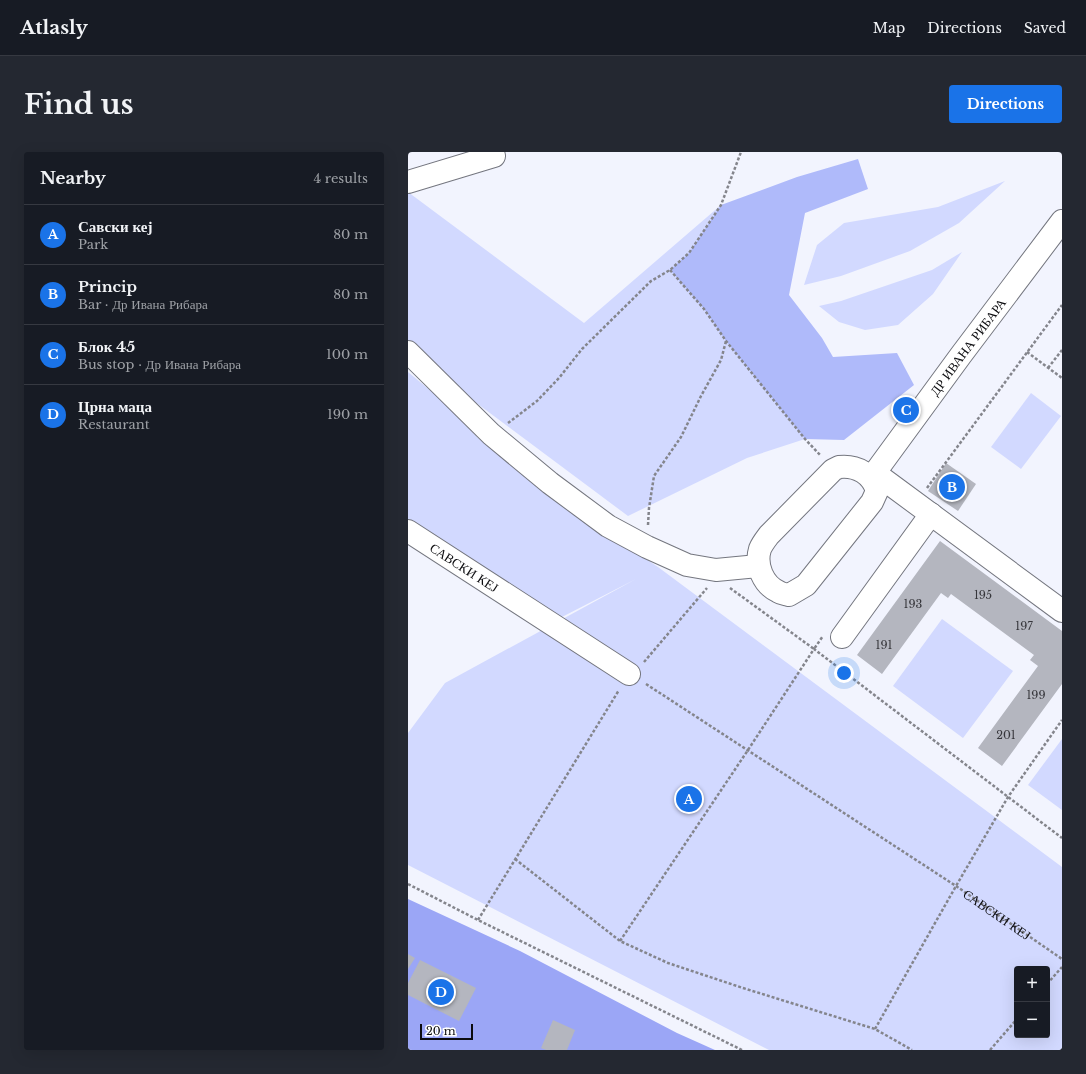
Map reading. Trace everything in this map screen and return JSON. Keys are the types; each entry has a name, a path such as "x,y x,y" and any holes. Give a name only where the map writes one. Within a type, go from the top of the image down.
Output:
{"street":[{"path":"408,182 494,156"},
{"name":"ДР ИВАНА РИБАРА","path":"873,475 954,364 1062,221"},
{"path":"408,352 491,434 550,483 608,526 647,547 687,565 716,570 758,566"},
{"path":"873,475 877,491 872,502 806,585 789,594 779,592 763,577 758,566 761,548 769,535 834,470 839,468 854,467 873,475 1058,602"},
{"path":"842,637 931,514"},
{"name":"САВСКИ КЕЈ","path":"408,531 629,674"}],"path":[{"path":"491,434 537,401 559,378 582,349 651,280 670,270 689,253 721,205 741,152"},
{"path":"670,270 704,309 726,341 805,439 834,470"},
{"path":"647,547 649,508 654,476 681,437 721,360 726,341"},
{"path":"1048,368 1062,350"},
{"path":"1027,352 1062,378"},
{"path":"620,941 814,649 1062,838"},
{"path":"478,920 629,674"},
{"name":"САВСКИ КЕЈ","path":"629,674 956,886 1062,959"},
{"path":"875,1029 1008,797 1062,720"},
{"path":"515,859 620,941 668,963 875,1029 912,1050"},
{"path":"408,884 742,1050"},
{"path":"1050,981 1062,967"},
{"path":"990,1050 1014,1022"}],"shaded area":[{"path":"858,159 868,189 805,213 789,295 822,338 833,357 897,353 914,385 844,440 805,439 726,341 704,309 670,270 689,253 721,205 797,177"},
{"path":"1005,181 959,223 910,251 841,276 804,285 817,245 844,223 938,207"},
{"path":"408,192 584,323 721,205 689,253 670,270 704,309 726,341 805,439 747,458 628,516 408,352"},
{"path":"962,252 933,294 898,325 865,330 839,322 819,306 841,301 932,270"},
{"path":"408,372 437,396 479,439 551,496 658,567 1062,867 1062,1050 769,1050 408,865 408,733 445,683 636,579 558,619 408,520"},
{"path":"1031,393 1061,416 1021,469 991,447"},
{"path":"942,619 1013,671 963,738 893,686"},
{"path":"1062,739 1062,810 1028,785"},
{"path":"408,899 520,951 677,1033 715,1050 408,1050"}],"building":[{"path":"946,463 976,484 958,511 928,491"},
{"path":"940,541 1062,631 1062,684 1002,766 978,748 1038,666 1030,660 1034,655 951,594 948,598 941,593 882,674 857,655"},
{"path":"408,954 415,958 408,969"},
{"path":"420,960 476,988 459,1021 408,995 408,983"},
{"path":"553,1020 575,1030 567,1050 546,1050 541,1048"}],"place":[{"name":"Блок 45","path":"906,410"},
{"name":"Princip","path":"952,487"},
{"name":"Савски кеј","path":"689,799"},
{"name":"Црна маца","path":"441,992"}]}
